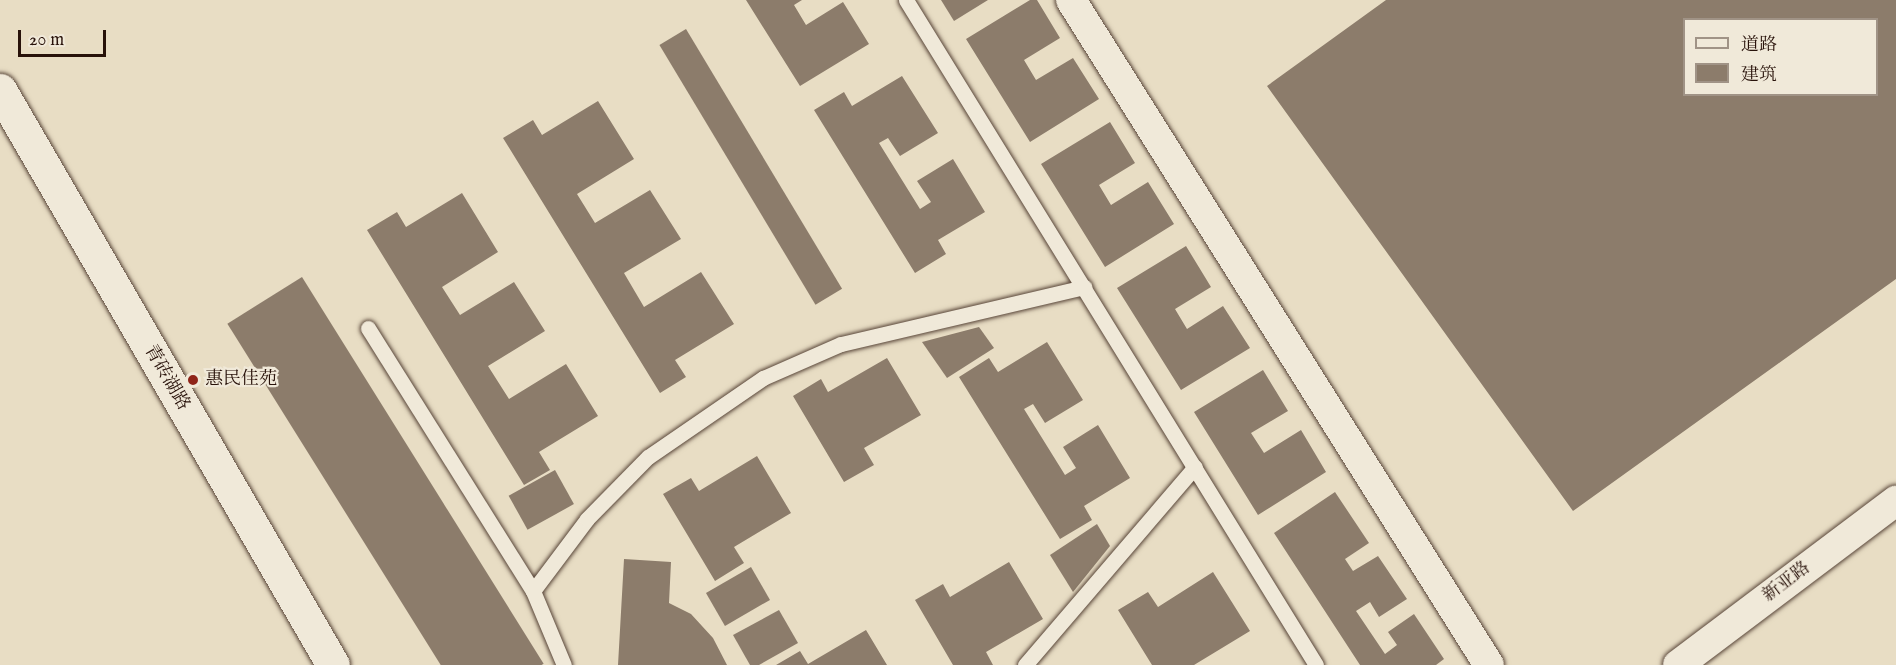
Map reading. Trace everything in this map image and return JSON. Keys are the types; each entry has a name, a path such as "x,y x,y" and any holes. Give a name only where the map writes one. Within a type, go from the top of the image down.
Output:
{"street":[{"path":"1071,0 1489,665"},
{"name":"青砖湖路","path":"0,90 333,665"},
{"name":"新亚路","path":"1678,665 1896,501"}],"lane":[{"path":"906,0 1317,665"},
{"path":"533,591 587,519 648,457 763,378 841,344 1084,288"},
{"path":"368,328 533,591 564,665"},
{"path":"1025,665 1195,467"}],"building":[{"path":"746,0 802,0 794,5 806,25 843,2 869,44 800,86"},
{"path":"941,0 988,0 954,21"},
{"path":"1030,0 1037,0 1060,38 1024,60 1036,80 1073,58 1099,99 1030,142 966,39"},
{"path":"1386,0 1896,0 1896,279 1573,511 1267,86"},
{"path":"686,29 842,289 815,305 659,45"},
{"path":"902,76 938,133 900,156 888,138 879,143 920,209 931,202 917,181 953,159 985,212 938,240 946,254 915,273 814,110 844,92 852,106"},
{"path":"598,101 634,159 577,194 595,223 650,190 681,239 624,273 644,307 701,272 734,324 675,360 686,377 660,393 503,138 533,120 542,135"},
{"path":"1110,122 1135,163 1099,185 1111,205 1148,182 1174,224 1105,267 1041,164"},
{"path":"462,193 498,252 442,287 460,315 514,282 545,331 488,366 509,399 566,364 598,416 539,452 550,470 524,485 367,230 397,212 406,227"},
{"path":"1186,246 1211,287 1175,309 1187,329 1223,306 1250,348 1181,390 1117,288"},
{"path":"302,277 544,664 441,665 227,324"},
{"path":"979,327 994,348 947,378 922,342"},
{"path":"1047,342 1083,400 1045,423 1033,404 1024,409 1065,475 1076,468 1063,447 1098,425 1130,478 1084,506 1092,520 1060,539 959,377 989,358 998,372"},
{"path":"887,358 921,415 864,448 874,465 844,482 793,396 821,379 828,392"},
{"path":"1263,370 1288,411 1251,433 1264,453 1301,430 1326,472 1258,515 1194,412"},
{"path":"757,456 791,513 734,547 744,563 715,581 663,494 691,478 699,491"},
{"path":"555,470 574,504 528,530 509,496"},
{"path":"1335,492 1369,543 1345,559 1353,571 1378,556 1407,599 1379,617 1370,602 1356,611 1385,654 1397,645 1388,632 1414,614 1444,659 1436,665 1360,665 1274,533"},
{"path":"1097,524 1110,546 1073,592 1050,555"},
{"path":"624,559 671,562 669,603 691,614 713,638 727,665 618,665"},
{"path":"1009,562 1043,619 986,652 993,665 953,665 915,600 943,584 950,597"},
{"path":"751,567 770,600 725,626 706,593"},
{"path":"1213,572 1250,631 1194,665 1152,665 1118,610 1148,592 1158,607"},
{"path":"779,610 798,643 759,665 750,665 733,635"},
{"path":"866,630 887,665 776,665 800,651 808,664"}],"place":[{"name":"惠民佳苑","path":"193,380"}]}
